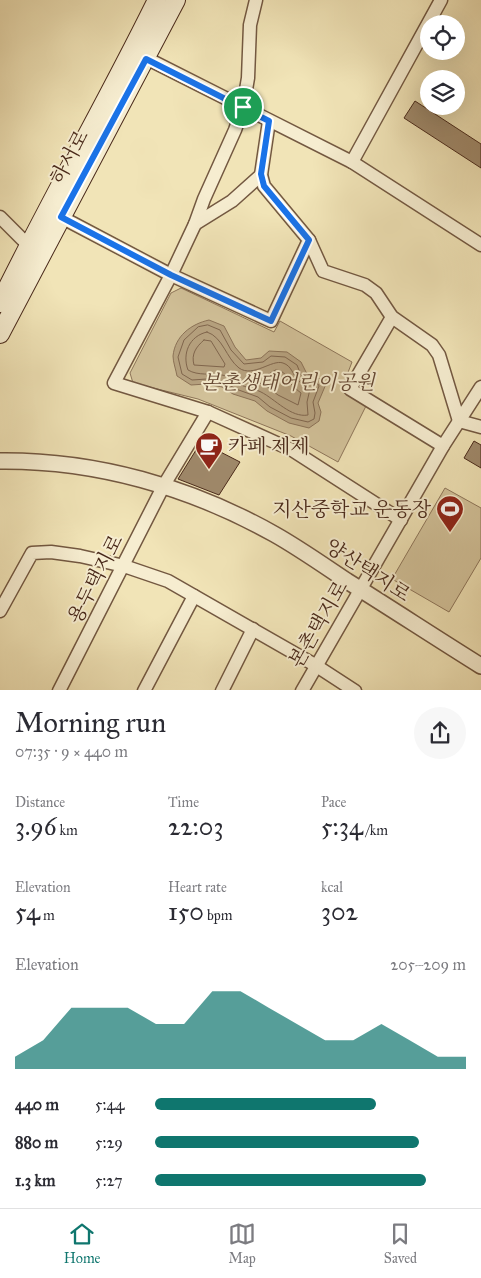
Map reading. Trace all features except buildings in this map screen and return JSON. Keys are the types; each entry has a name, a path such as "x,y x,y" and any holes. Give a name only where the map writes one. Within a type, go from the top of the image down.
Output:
{"main road":[{"name":"하서로","path":"0,334 35,249 61,217 139,55 157,0"},
{"name":"하서로","path":"0,303 35,249 139,55 176,0"}],"street":[{"path":"256,0 250,25 248,78 243,107 235,130 171,275 114,383 208,412 292,450 401,520"},
{"path":"352,162 440,0"},
{"path":"139,55 352,162 481,245"},
{"path":"269,121 261,174 264,186 309,240 323,271 365,285 376,293 392,317 432,345 439,355 459,421 481,427"},
{"path":"195,224 232,201 261,174"},
{"path":"0,217 35,249"},
{"path":"61,217 171,275 271,321 309,240"},
{"path":"392,317 350,389 443,446"},
{"name":"본촌택지로","path":"302,690 443,446 481,387"},
{"name":"용두택지로","path":"59,690 164,485 208,412"},
{"name":"양산택지로","path":"0,461 30,460 80,465 164,485 225,509 274,534 481,666"},
{"path":"0,611 32,553 51,552 80,556 124,566 168,581 355,690"},
{"path":"144,690 194,596"},
{"path":"222,690 253,629"}],"green space":[{"name":"본촌생태어린이공원","path":"181,288 274,332 280,321 352,362 342,388 366,406 338,462 291,436 198,399 133,383 130,373 171,293"},
{"name":"지산중학교 운동장","path":"445,488 481,508 481,558 449,612 392,579"}],"water":[{"path":"209,320 224,326 235,347 246,360 261,358 269,351 287,352 301,362 311,377 322,379 326,384 318,403 321,412 319,421 309,428 289,423 267,411 255,401 233,394 222,387 206,384 191,385 177,376 173,356 177,342 190,328"}],"place":[{"name":"카페 제제","path":"209,470"},
{"name":"지산중학교 운동장","path":"450,533"}],"route":[{"path":"146,59 243,107 269,121 261,174 264,186 309,240 271,321 171,275 61,217 146,59"}]}
